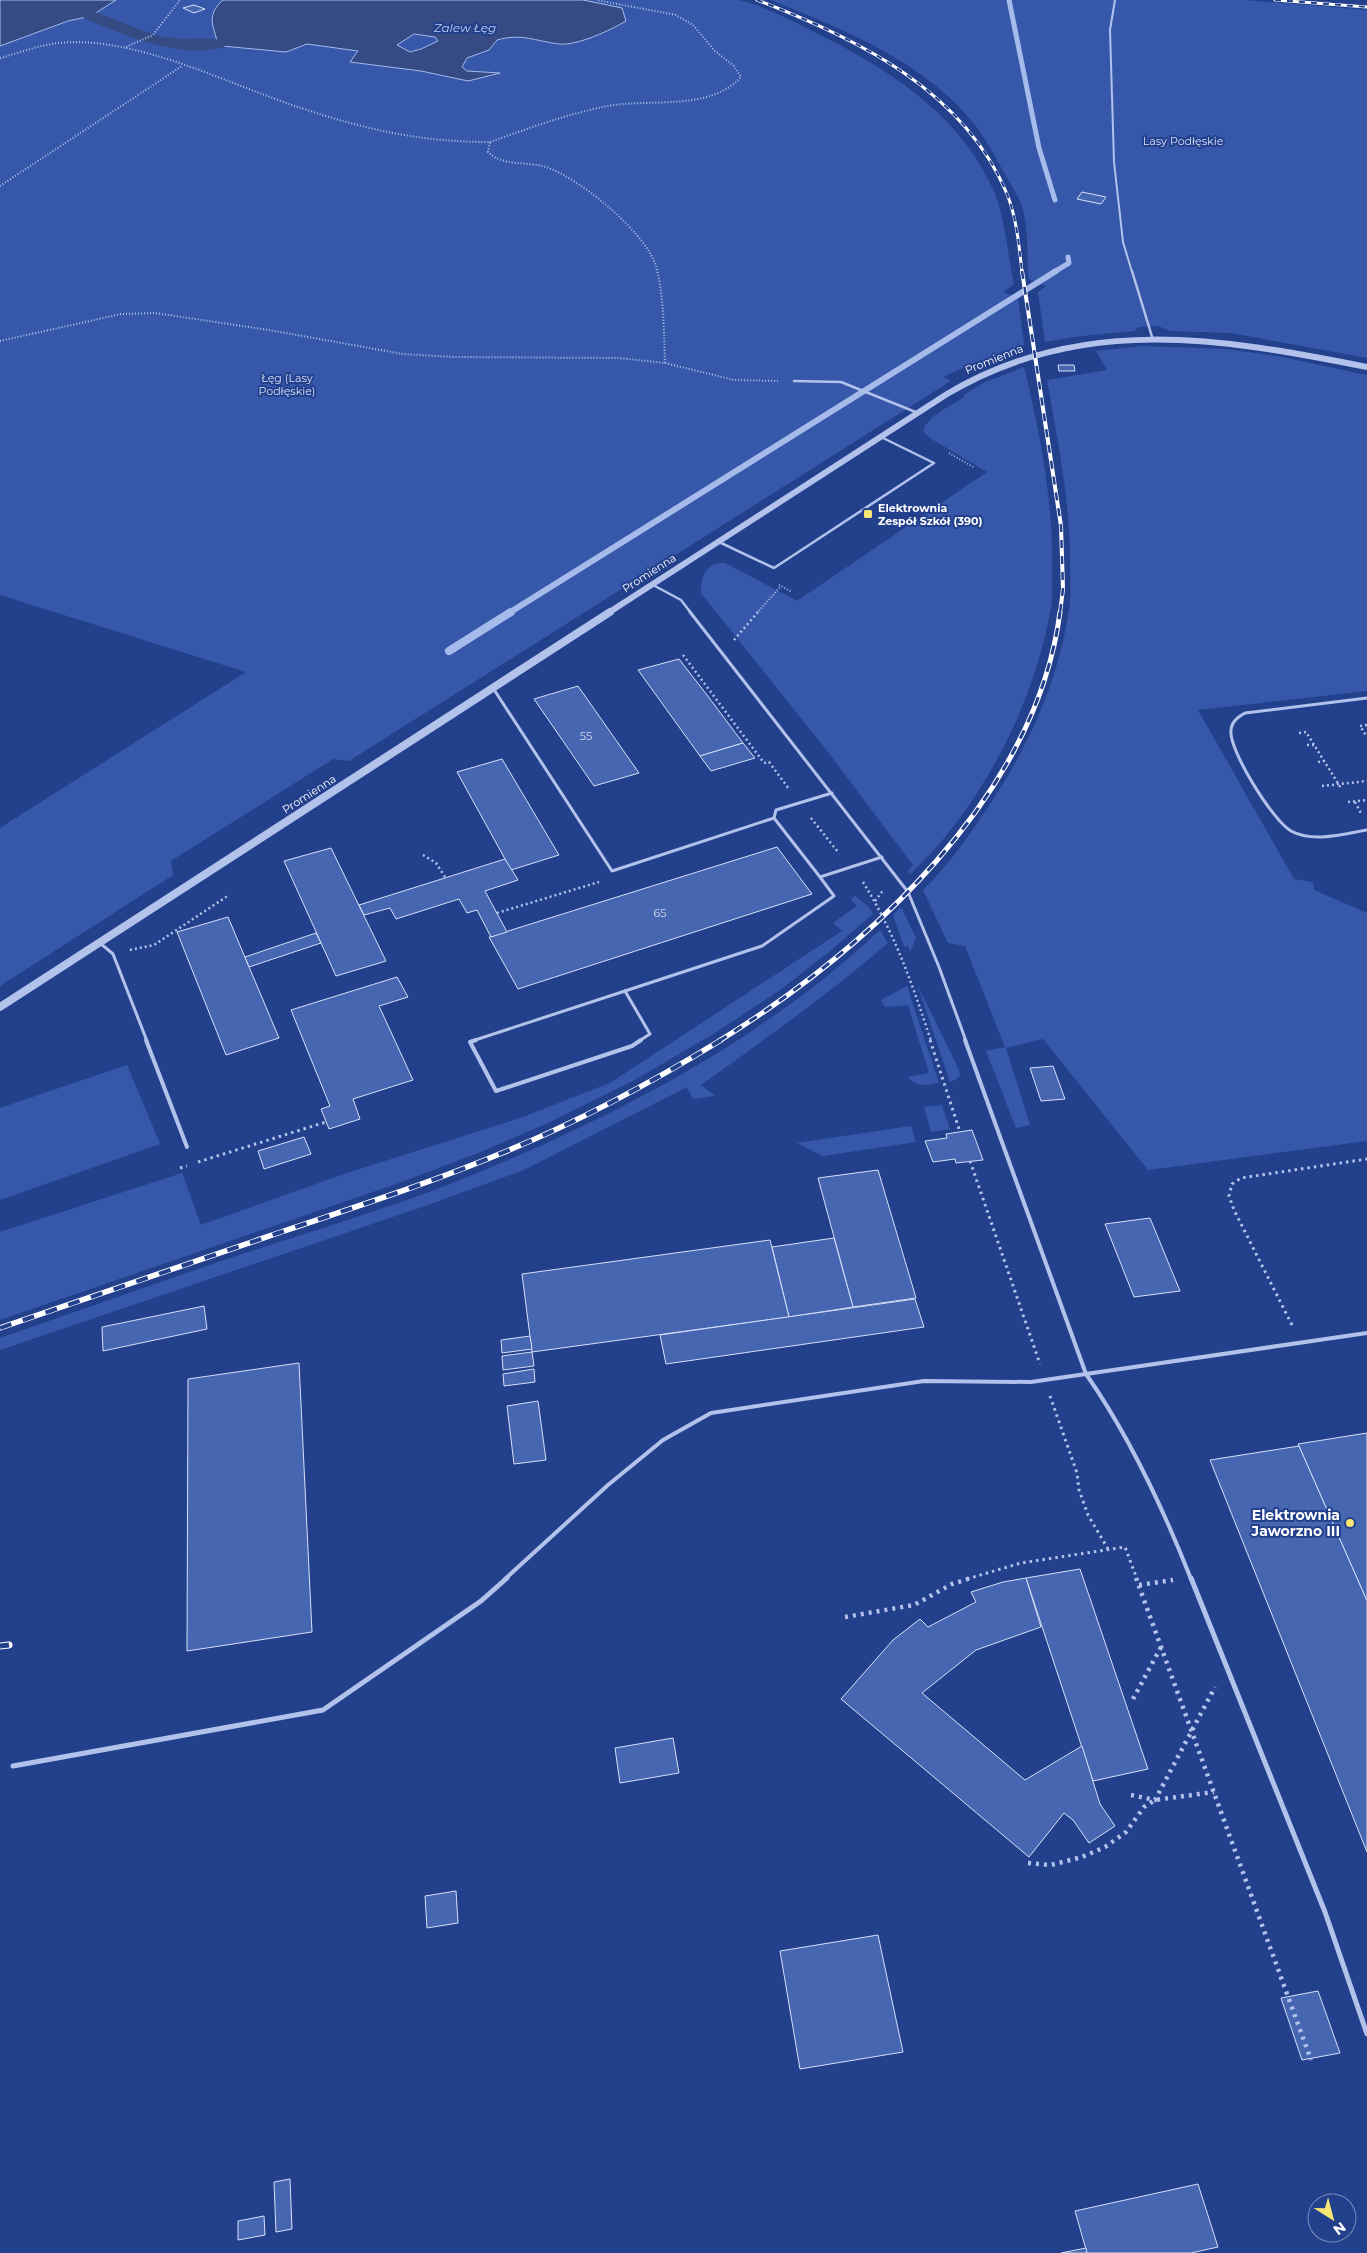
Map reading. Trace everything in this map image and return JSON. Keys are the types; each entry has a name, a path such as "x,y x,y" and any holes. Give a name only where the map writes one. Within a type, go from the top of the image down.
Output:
{"street":[{"name":"Promienna","path":"0,1007 966,382 1018,360 1084,345 1153,340 1222,342 1285,350 1367,367"}],"lane":[{"path":"1115,0 1110,30 1114,162 1123,242 1153,340"},
{"path":"794,381 841,382 918,412"},
{"path":"719,542 774,568 934,463 881,437"},
{"path":"653,584 681,600 908,892 939,967 1086,1374 1102,1396 1165,1514 1325,1912 1367,2034"},
{"path":"493,688 612,871 774,818"},
{"path":"1367,698 1246,713 1233,720 1229,729 1231,742 1272,812 1277,820 1290,831 1305,835 1323,836 1367,830"},
{"path":"774,818 776,810 832,793"},
{"path":"625,992 650,1034 632,1046 496,1091 470,1042 762,946 834,896 774,818"},
{"path":"820,877 882,857"},
{"path":"100,943 113,954 187,1147"},
{"path":"13,1766 323,1710 481,1601 608,1485 663,1440 711,1413 924,1381 1030,1382 1367,1333"}],"path":[{"path":"125,47 153,35 180,0"},
{"path":"0,58 58,43 125,47 216,76 300,108 397,135 447,142 490,142 558,119 622,103 690,101 726,91 736,84 740,77 734,66 715,51 693,25 676,15 596,0"},
{"path":"0,186 182,66"},
{"path":"490,142 488,152 493,157 502,161 545,167 585,187 639,237 654,261 662,302 665,363"},
{"path":"0,341 121,314 154,313 269,330 403,354 454,357 619,358 665,363 734,380 794,381"},
{"path":"942,450 975,468"},
{"path":"773,582 792,592"},
{"path":"727,633 733,641 781,586"},
{"path":"1367,725 1360,726 1367,737"},
{"path":"1299,733 1306,732 1340,786"},
{"path":"1307,745 1314,745"},
{"path":"1318,762 1324,761"},
{"path":"1322,786 1340,786 1367,781"},
{"path":"1348,802 1367,800"},
{"path":"1355,802 1362,813 1355,814"},
{"path":"424,854 436,863 445,877"},
{"path":"497,913 615,877 612,871"},
{"path":"180,1168 326,1122"},
{"path":"1292,1325 1234,1210 1229,1196 1232,1184 1241,1178 1367,1159"},
{"path":"970,1161 1077,1473 1088,1515 1108,1549"},
{"path":"846,1616 914,1605 952,1584 1021,1563 1124,1547 1311,2060"},
{"path":"1139,1585 1190,1577"},
{"path":"1133,1699 1162,1647"},
{"path":"1028,1863 1050,1865 1082,1857 1105,1847 1126,1832 1144,1807 1155,1800 1215,1687"},
{"path":"1131,1795 1155,1800 1214,1792"}],"green space":[{"name":"Łęg (Lasy Podłęskie)","path":"116,0 223,0 214,8 222,46 286,52 307,44 359,51 351,62 421,71 468,81 497,73 467,71 462,67 467,58 489,50 497,40 521,36 561,45 621,8 583,0 738,0 765,8 836,43 890,75 915,93 960,136 978,161 997,200 1004,224 1014,284 1003,292 1018,298 1024,345 971,364 943,377 951,381 349,761 333,759 171,861 173,875 0,986 0,828 246,672 0,595 0,46 68,21 91,16"},
{"name":"Lasy Podłęskie","path":"771,0 1245,0 1367,10 1367,358 1231,333 1170,331 1158,326 1139,327 1134,331 1045,342 1038,292 1046,286 1030,280 1028,275 1024,212 1015,192 978,129 958,106 935,85 910,67 856,37"},
{"path":"414,34 435,37 438,41 410,52 397,45"},
{"path":"1142,346 1225,349 1277,356 1367,375 1367,691 1198,710 1294,879 1313,882 1314,890 1367,913 1367,1141 1148,1170 1043,1039 1006,1048 1030,1125 1016,1128 986,1051 1005,1047 965,946 948,943 923,890 963,843 1015,764 1040,713 1059,659 1070,602 1070,544 1063,474 1047,380 1107,370 1096,351"},
{"path":"1024,367 1045,469 1051,521 1052,599 1043,643 1032,680 1018,716 982,786 936,848 910,874 908,871 913,865 828,752 701,593 702,581 709,568 719,563 725,563 797,601 987,472 930,438 923,431 930,420 963,398 964,395 983,383"},
{"path":"855,896 869,907 873,914 830,951 780,990 715,1033 633,1081 550,1122 483,1151 399,1183 0,1320 0,1232 182,1173 201,1225 344,1174 520,1118 610,1083 842,931 833,923 857,906 851,899"},
{"path":"901,907 916,938 910,952 908,946 904,947 893,915"},
{"path":"880,930 888,943 820,998 701,1085 715,1096 693,1099 687,1087 524,1170 422,1207 0,1350 0,1338 227,1259 427,1193 569,1133 680,1075 733,1043 834,971"},
{"path":"917,984 959,1070 960,1075 957,1079 950,1082"},
{"path":"907,986 939,1083 918,1084 908,1077 929,1073 908,1005 885,1007 881,1000"},
{"path":"127,1065 160,1144 0,1200 0,1108"},
{"path":"942,1105 950,1129 931,1132 924,1107"},
{"path":"911,1126 916,1142 823,1156 797,1143"}],"water":[{"path":"0,0 116,0 91,16 68,21 0,46"},
{"name":"Zalew Łęg","path":"223,0 583,0 622,8 626,21 594,37 575,43 559,44 521,37 497,40 489,50 467,58 462,67 467,71 500,73 468,81 421,71 350,62 358,51 307,44 286,52 222,46 218,44 212,20 218,5","holes":["414,34 435,37 438,41 410,52 397,45"]}],"building":[{"path":"194,5 205,9 194,13 183,8"},
{"path":"1082,192 1106,197 1101,204 1077,199"},
{"path":"1058,365 1074,365 1075,371 1059,371"},
{"path":"679,659 743,743 700,756 638,670"},
{"path":"578,686 639,773 594,786 534,699"},
{"path":"743,743 755,758 711,771 700,756"},
{"path":"502,759 559,855 511,870 457,772"},
{"path":"777,847 812,894 518,989 489,937"},
{"path":"331,848 386,961 336,976 284,861"},
{"path":"505,859 518,880 485,891 507,932 491,937 477,910 467,913 459,899 396,919 390,908 364,915 359,905"},
{"path":"228,917 279,1038 226,1055 177,932"},
{"path":"316,933 321,943 249,967 245,957"},
{"path":"397,977 408,997 379,1006 413,1080 353,1099 360,1119 329,1129 321,1109 330,1106 291,1010"},
{"path":"1053,1066 1065,1099 1041,1101 1030,1068"},
{"path":"972,1130 983,1160 956,1163 955,1159 933,1162 925,1141 947,1138 946,1134"},
{"path":"304,1137 311,1154 264,1169 258,1151"},
{"path":"878,1170 916,1298 853,1307 818,1178"},
{"path":"1150,1218 1180,1291 1134,1297 1105,1224"},
{"path":"834,1238 853,1307 789,1317 772,1247"},
{"path":"770,1240 789,1317 532,1352 522,1274"},
{"path":"915,1299 924,1327 666,1364 660,1335"},
{"path":"204,1306 207,1329 103,1351 102,1327"},
{"path":"530,1336 532,1349 502,1353 501,1340"},
{"path":"532,1352 534,1366 503,1370 502,1356"},
{"path":"299,1363 312,1632 187,1651 188,1379"},
{"path":"534,1369 535,1382 504,1386 503,1374"},
{"path":"538,1401 546,1460 514,1464 507,1406"},
{"name":"Elektrownia Jaworzno III","path":"1367,1433 1367,1601 1298,1444"},
{"path":"1299,1446 1367,1601 1367,1852 1210,1460"},
{"path":"1080,1569 1148,1769 1093,1781 1026,1578"},
{"path":"1026,1578 1041,1627 976,1650 922,1693 1025,1780 1082,1746 1100,1804 1115,1826 1089,1843 1073,1820 1064,1813 1029,1857 841,1699 893,1640 920,1619 928,1627 976,1602 971,1592 1003,1582"},
{"path":"673,1738 679,1773 620,1783 615,1748"},
{"path":"456,1891 458,1923 427,1928 425,1896"},
{"path":"878,1935 903,2052 800,2069 780,1951"},
{"path":"1318,1991 1340,2053 1302,2060 1281,1998"},
{"path":"290,2179 292,2229 276,2232 274,2182"},
{"path":"1198,2184 1218,2247 1191,2253 1087,2253 1075,2211"},
{"path":"264,2216 265,2235 238,2240 238,2221"},
{"path":"1086,2248 1087,2253 1061,2253"}],"waterway":[{"path":"1009,0 1039,148 1055,200"},
{"path":"91,16 167,43 182,45 218,44"},
{"path":"1054,272 1069,263 1068,257"},
{"path":"509,613 1056,271"},
{"path":"449,651 511,612"}],"railway":[{"path":"757,0 832,32 903,72 935,97 964,125 988,157 1007,194 1019,242 1022,272"},
{"path":"1275,0 1367,7"},
{"path":"1022,271 1061,526 1063,589 1060,613"},
{"path":"719,1041 775,1004 832,961 886,913 936,861 981,804 1018,744 1045,679 1060,612"},
{"path":"0,1328 475,1164 586,1115 721,1040"},
{"path":"0,1646 9,1645"}],"place":[{"name":"Elektrownia Zespół Szkół (390)","path":"868,514"},
{"name":"Elektrownia Jaworzno III","path":"1350,1523"}]}
